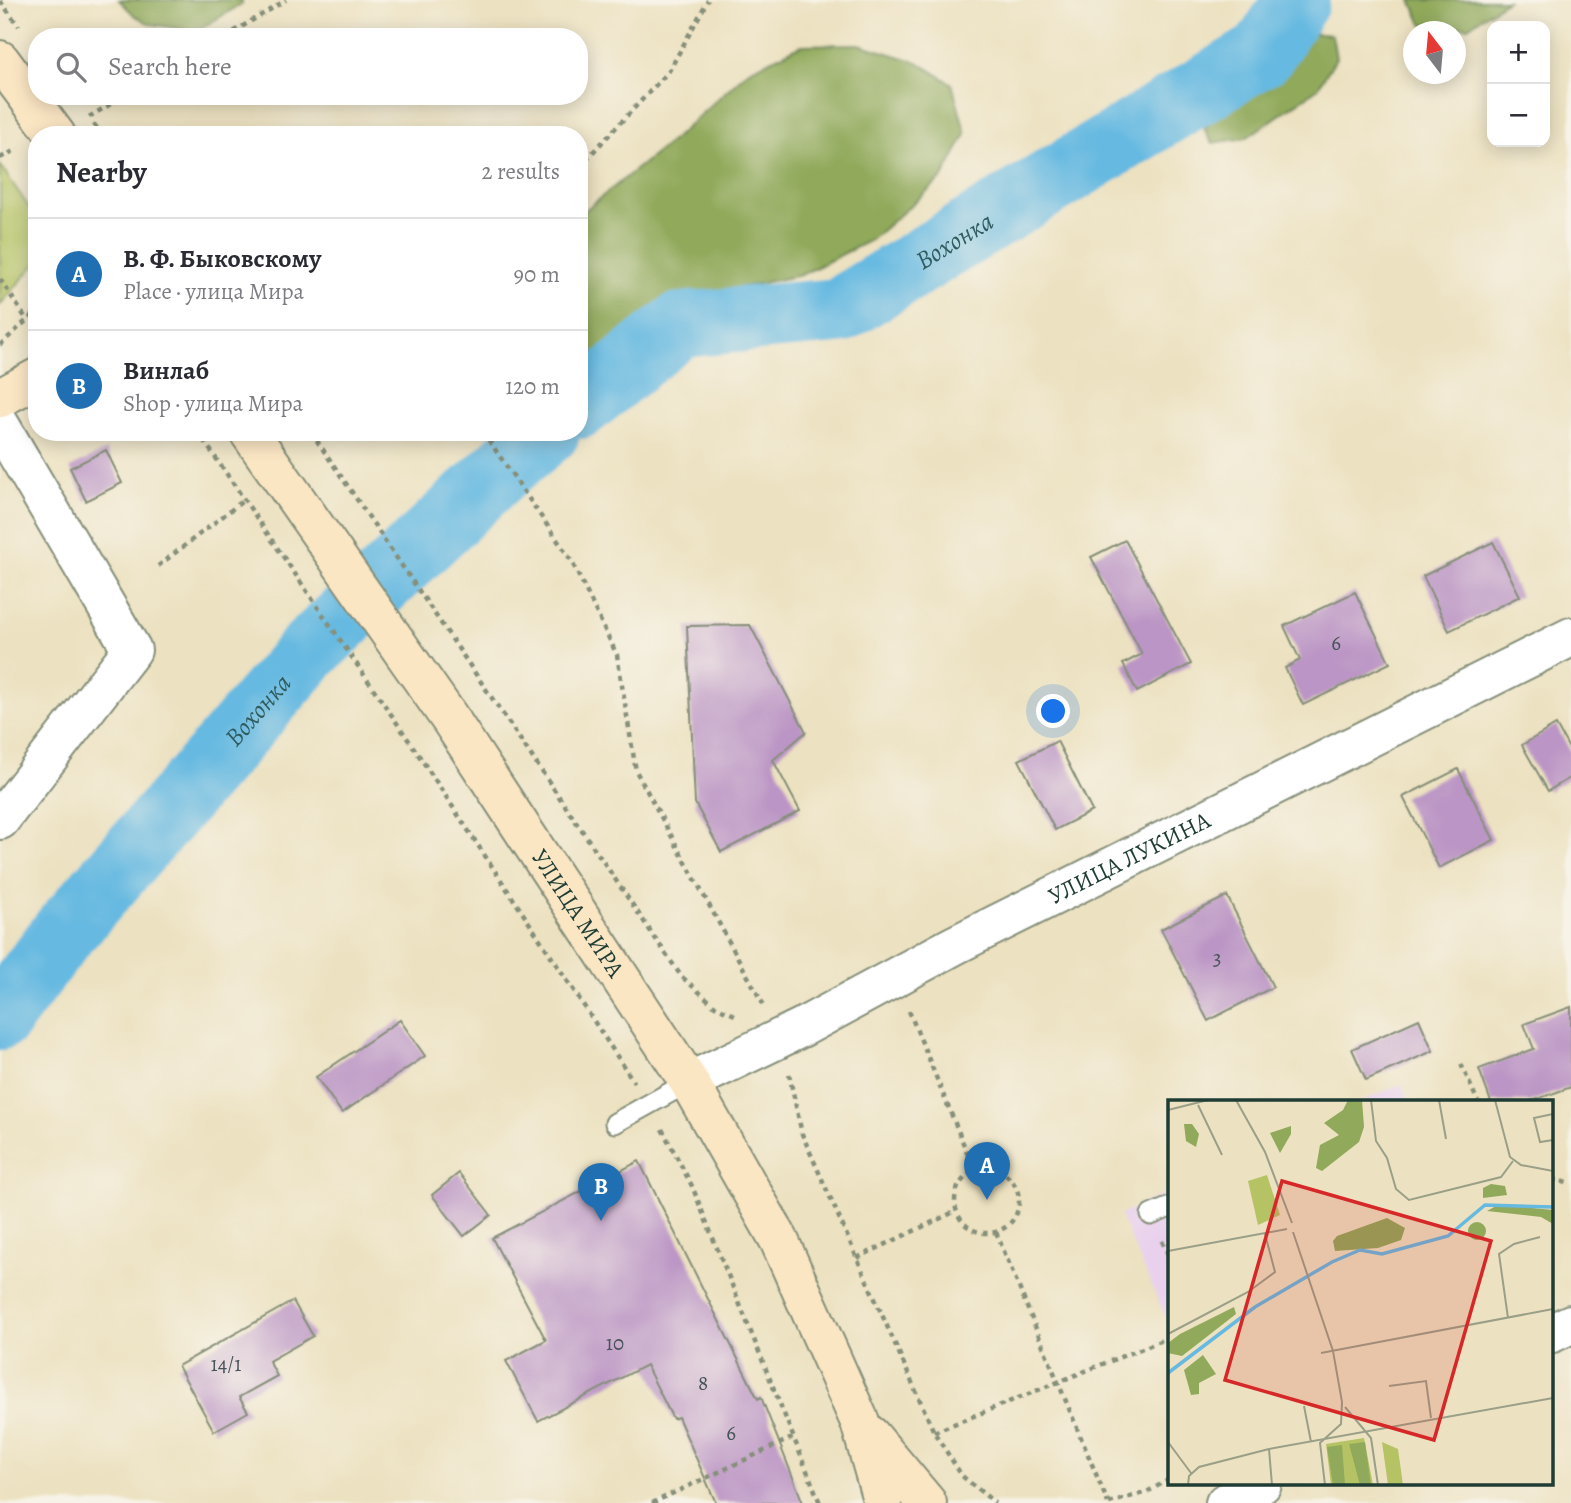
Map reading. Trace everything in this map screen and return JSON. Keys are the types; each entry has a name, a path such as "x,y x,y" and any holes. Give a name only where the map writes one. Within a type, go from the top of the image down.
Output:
{"main road":[{"path":"0,60 32,126"},
{"path":"0,398 28,383"},
{"name":"УЛИЦА МИРА","path":"256,441 450,719 689,1082 779,1240 860,1422"},
{"path":"860,1422 883,1503"},
{"path":"860,1422 927,1503"}],"street":[{"path":"0,425 132,650 0,820"},
{"name":"УЛИЦА ЛУКИНА","path":"689,1082 782,1038 967,939 1571,637"},
{"path":"1554,1332 1571,1324"},
{"path":"1225,1503 1258,1486"}],"lane":[{"path":"615,1123 689,1082"},
{"path":"1151,1215 1168,1207"}],"path":[{"path":"240,28 286,0"},
{"path":"588,157 669,71 708,0"},
{"path":"95,126 88,117 109,105"},
{"path":"0,158 28,146"},
{"path":"0,279 27,320 0,345"},
{"path":"204,441 412,745"},
{"path":"317,441 681,976 715,1006 782,1038"},
{"path":"489,441 571,560 617,655 636,771 782,1038 802,1134 934,1432 962,1476 995,1503"},
{"path":"158,566 244,500"},
{"path":"895,978 975,1172"},
{"path":"1461,1064 1477,1100"},
{"path":"992,1169 1008,1176 1018,1190 1019,1208 1011,1223 996,1232 980,1233 965,1225 956,1211 955,1195 962,1181 975,1172 992,1169"},
{"path":"1554,1180 1571,1184"},
{"path":"857,1258 956,1211"},
{"path":"996,1232 1108,1503 1147,1492 1168,1480"},
{"path":"934,1432 1168,1337"},
{"path":"652,1503 794,1437"}],"shaded area":[{"path":"1401,1084 1409,1100 1365,1100"},
{"path":"1168,1192 1168,1323 1120,1215"}],"green space":[{"path":"119,0 242,0 242,4 201,28 150,24 134,15"},
{"path":"1411,0 1507,0 1468,27 1466,21 1421,21"},
{"path":"1309,33 1332,35 1336,58 1317,89 1246,138 1212,143 1204,128"},
{"path":"859,44 917,62 952,84 966,134 943,177 871,240 801,275 680,300 596,370 588,372 588,208 674,139 749,70 802,45"},
{"path":"0,165 28,206 28,272 0,305"}],"building":[{"path":"106,450 122,483 86,501 70,468"},
{"path":"1125,540 1191,664 1137,692 1123,664 1142,654 1091,557"},
{"path":"1493,542 1520,596 1449,631 1423,576"},
{"path":"1355,592 1390,663 1303,705 1285,668 1300,660 1284,626"},
{"path":"750,625 806,732 773,760 800,811 721,852 695,803 687,626"},
{"path":"1556,725 1571,752 1571,777 1548,791 1522,745"},
{"path":"1057,741 1092,811 1055,830 1019,760"},
{"path":"1458,769 1494,840 1439,868 1403,797"},
{"path":"1227,896 1273,987 1208,1021 1161,929"},
{"path":"1571,1007 1571,1087 1535,1100 1490,1100 1479,1069 1534,1049 1524,1024"},
{"path":"1419,1019 1433,1051 1366,1080 1352,1049"},
{"path":"400,1020 425,1056 342,1113 316,1077"},
{"path":"639,1161 758,1399 761,1397 803,1503 716,1503 678,1417 673,1419 646,1365 538,1421 506,1361 546,1340 492,1238"},
{"path":"459,1173 491,1215 464,1236 432,1195"},
{"path":"293,1301 313,1336 269,1361 277,1376 239,1397 248,1412 214,1431 178,1366"}],"waterway":[{"name":"Вохонка","path":"588,399 680,325 838,311 1263,53 1297,0"},
{"name":"Вохонка","path":"0,1017 63,933 309,651 507,465 536,441"}],"place":[{"name":"В. Ф. Быковскому","path":"987,1200"},
{"name":"Винлаб","path":"601,1221"}]}
